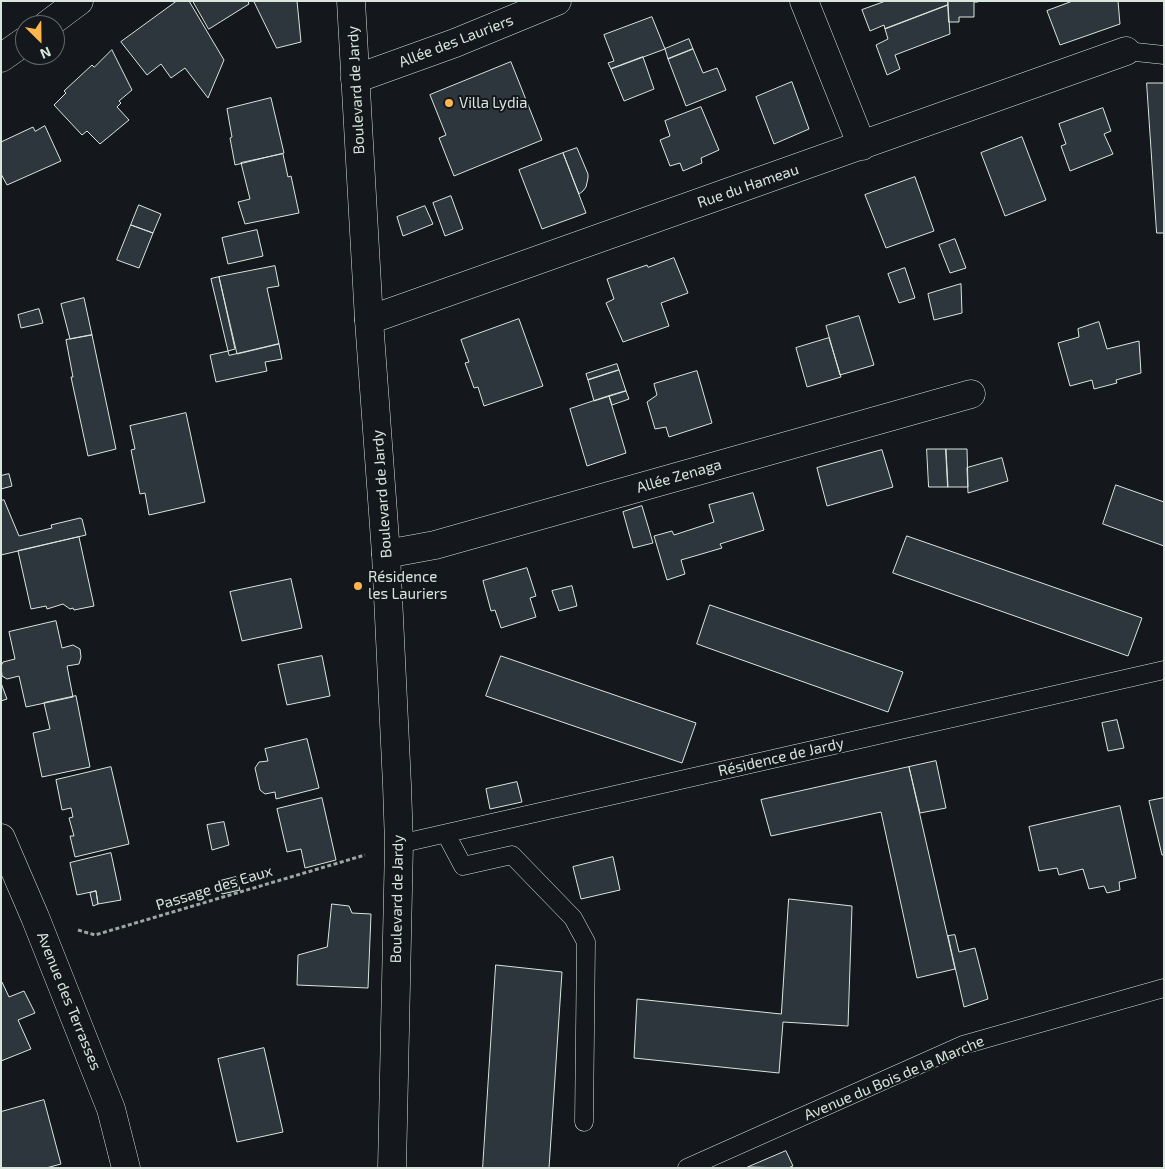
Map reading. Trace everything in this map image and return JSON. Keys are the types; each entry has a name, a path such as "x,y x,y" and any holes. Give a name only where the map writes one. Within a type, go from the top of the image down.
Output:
{"street":[{"path":"60,15 79,1"},
{"name":"Boulevard de Jardy","path":"351,1 369,320 386,554 399,844 392,1168"},
{"name":"Allée des Lauriers","path":"356,79 455,43 556,1"},
{"path":"804,1 862,146"},
{"path":"1,58 15,48"},
{"name":"Rue du Hameau","path":"369,320 1126,51"},
{"name":"Allée Zenaga","path":"386,554 444,543 971,394"},
{"name":"Avenue des Terrasses","path":"1,838 36,917 111,1108 126,1168"}],"lane":[{"path":"1126,51 1164,55"},
{"name":"Résidence de Jardy","path":"399,844 1164,670"},
{"path":"446,834 463,866 512,856 573,918 586,942 584,1122"},
{"name":"Avenue du Bois de la Marche","path":"687,1168 963,1045 1164,988"}],"path":[{"name":"Passage des Eaux","path":"36,917 95,935 399,844"}],"building":[{"path":"177,1 189,1 224,60 208,98 185,68 171,78 161,64 147,75 121,42"},
{"path":"193,1 248,1 249,4 209,29"},
{"path":"254,1 297,1 301,42 277,48"},
{"path":"886,1 948,1 948,5 885,29 884,25 870,31 862,10"},
{"path":"948,1 978,1 974,2 974,17 959,17 959,22 949,22"},
{"path":"1073,1 1118,1 1120,24 1060,45 1047,11"},
{"path":"948,5 950,34 895,55 900,69 887,75 876,45 888,39 885,29"},
{"path":"652,17 665,49 611,69 608,63 614,61 604,35"},
{"path":"689,39 693,49 668,59 665,49"},
{"path":"693,49 703,73 717,68 726,90 686,106 668,59"},
{"path":"112,50 132,90 119,101 121,103 117,107 129,120 100,144 87,131 82,135 54,105 66,93 64,91 92,65 94,67"},
{"path":"643,57 654,89 624,101 611,69"},
{"path":"511,62 542,140 454,176 439,138 446,135 430,95"},
{"path":"792,82 809,129 774,144 756,97"},
{"path":"1147,83 1164,83 1164,233 1157,233"},
{"path":"271,98 284,153 235,165 227,109"},
{"path":"701,107 719,150 701,158 702,163 683,171 680,163 670,166 660,140 670,136 665,121"},
{"path":"1103,108 1111,131 1104,134 1113,154 1070,171 1061,146 1066,144 1059,124"},
{"path":"45,126 61,161 7,185 1,174 1,142 33,127 35,131"},
{"path":"1022,137 1046,200 1005,216 981,153"},
{"path":"577,148 588,174 586,187 579,194 563,153"},
{"path":"563,153 586,213 542,229 519,170"},
{"path":"283,154 288,177 291,176 299,213 245,224 238,202 250,199 241,163"},
{"path":"915,177 934,231 886,248 865,195"},
{"path":"451,196 463,229 445,236 433,203"},
{"path":"139,205 161,214 153,233 131,225"},
{"path":"425,206 433,224 403,236 397,217"},
{"path":"131,225 153,233 139,268 117,260"},
{"path":"257,230 263,256 228,264 222,238"},
{"path":"955,239 966,268 950,273 939,245"},
{"path":"674,258 688,293 661,303 669,326 623,342 606,303 614,299 607,279"},
{"path":"275,266 279,286 267,288 279,344 237,354 219,277"},
{"path":"905,268 915,298 899,303 888,274"},
{"path":"219,277 235,349 228,351 211,279"},
{"path":"961,284 962,313 934,320 928,294"},
{"path":"84,298 92,335 70,339 61,304"},
{"path":"39,309 43,323 21,328 18,315"},
{"path":"859,316 874,365 840,375 826,326"},
{"path":"519,319 543,386 484,406 478,387 474,388 465,363 469,362 461,340"},
{"path":"1099,322 1107,349 1139,341 1141,373 1116,380 1117,383 1094,389 1092,380 1070,386 1058,343 1079,337 1078,329"},
{"path":"92,335 116,449 88,456 71,377 73,377 66,340"},
{"path":"829,338 841,377 807,387 796,348"},
{"path":"279,344 282,359 265,362 267,371 216,382 210,355 228,351 229,355"},
{"path":"617,364 619,370 588,380 586,374"},
{"path":"619,370 626,391 594,401 588,380"},
{"path":"697,371 712,423 669,437 666,427 655,429 647,402 657,395 654,384"},
{"path":"626,391 629,399 612,405 609,396"},
{"path":"609,396 626,453 587,466 570,409"},
{"path":"186,413 205,502 149,515 145,493 140,494 131,450 135,449 130,426"},
{"path":"927,449 946,449 948,487 929,487"},
{"path":"946,449 967,449 968,487 948,487"},
{"path":"882,450 893,487 827,506 817,468"},
{"path":"1002,458 1008,481 968,493 967,468"},
{"path":"9,474 12,486 1,489 1,476"},
{"path":"1116,485 1164,502 1164,546 1103,524"},
{"path":"753,493 764,530 720,544 722,548 681,560 685,574 667,580 654,536 672,531 674,535 714,522 709,505"},
{"path":"4,500 19,536 52,528 51,525 80,518 82,519 86,535 1,555 1,501"},
{"path":"642,506 653,543 633,548 623,512"},
{"path":"907,536 1142,618 1128,656 893,573"},
{"path":"79,537 94,606 74,610 63,604 47,609 46,606 31,609 18,551"},
{"path":"527,568 536,596 530,598 536,617 501,628 495,610 491,611 483,581"},
{"path":"291,579 302,628 242,641 230,592"},
{"path":"572,586 577,606 559,611 552,591"},
{"path":"710,605 903,672 888,712 697,644"},
{"path":"56,621 62,648 73,645 80,649 81,657 79,664 67,666 73,697 26,707 19,676 7,679 2,676 1,666 3,662 15,659 9,632"},
{"path":"322,656 330,696 287,705 278,665"},
{"path":"501,656 696,723 682,763 486,696"},
{"path":"1,683 7,699 1,701"},
{"path":"76,696 90,767 42,777 33,733 50,729 44,703"},
{"path":"1117,720 1124,748 1108,751 1102,723"},
{"path":"307,739 319,788 276,799 275,792 265,794 260,790 255,768 259,762 268,761 265,749"},
{"path":"936,761 946,808 920,813 909,767"},
{"path":"111,767 129,844 75,857 70,836 74,836 69,818 73,817 71,808 62,810 56,780"},
{"path":"909,767 955,969 917,978 881,812 771,836 761,800"},
{"path":"517,782 522,802 490,809 486,789"},
{"path":"322,798 336,860 305,868 301,849 287,852 277,809"},
{"path":"1164,798 1164,855 1162,855 1149,801"},
{"path":"1120,806 1136,878 1119,882 1120,890 1107,893 1104,886 1089,889 1083,869 1059,875 1057,868 1039,871 1029,827"},
{"path":"224,822 229,845 212,850 207,825"},
{"path":"111,853 121,900 98,904 96,891 77,895 70,863"},
{"path":"613,857 620,890 581,899 573,867"},
{"path":"236,877 240,890 222,894 220,881"},
{"path":"96,891 98,904 93,906 90,893"},
{"path":"789,899 852,906 848,1026 783,1022 779,1073 634,1058 637,999 781,1014"},
{"path":"332,904 349,906 352,913 371,914 368,988 297,985 298,955 327,947"},
{"path":"955,935 959,952 975,948 988,999 964,1007 948,936"},
{"path":"496,965 562,972 549,1168 483,1168"},
{"path":"1,982 9,997 24,991 35,1013 18,1020 31,1049 1,1061"},
{"path":"264,1048 283,1132 237,1142 218,1059"},
{"path":"44,1100 61,1164 46,1168 1,1168 1,1112"},
{"path":"786,1151 793,1166 788,1168 748,1167"}],"place":[{"name":"Villa Lydia","path":"449,103"},
{"name":"Résidence les Lauriers","path":"358,586"}]}
